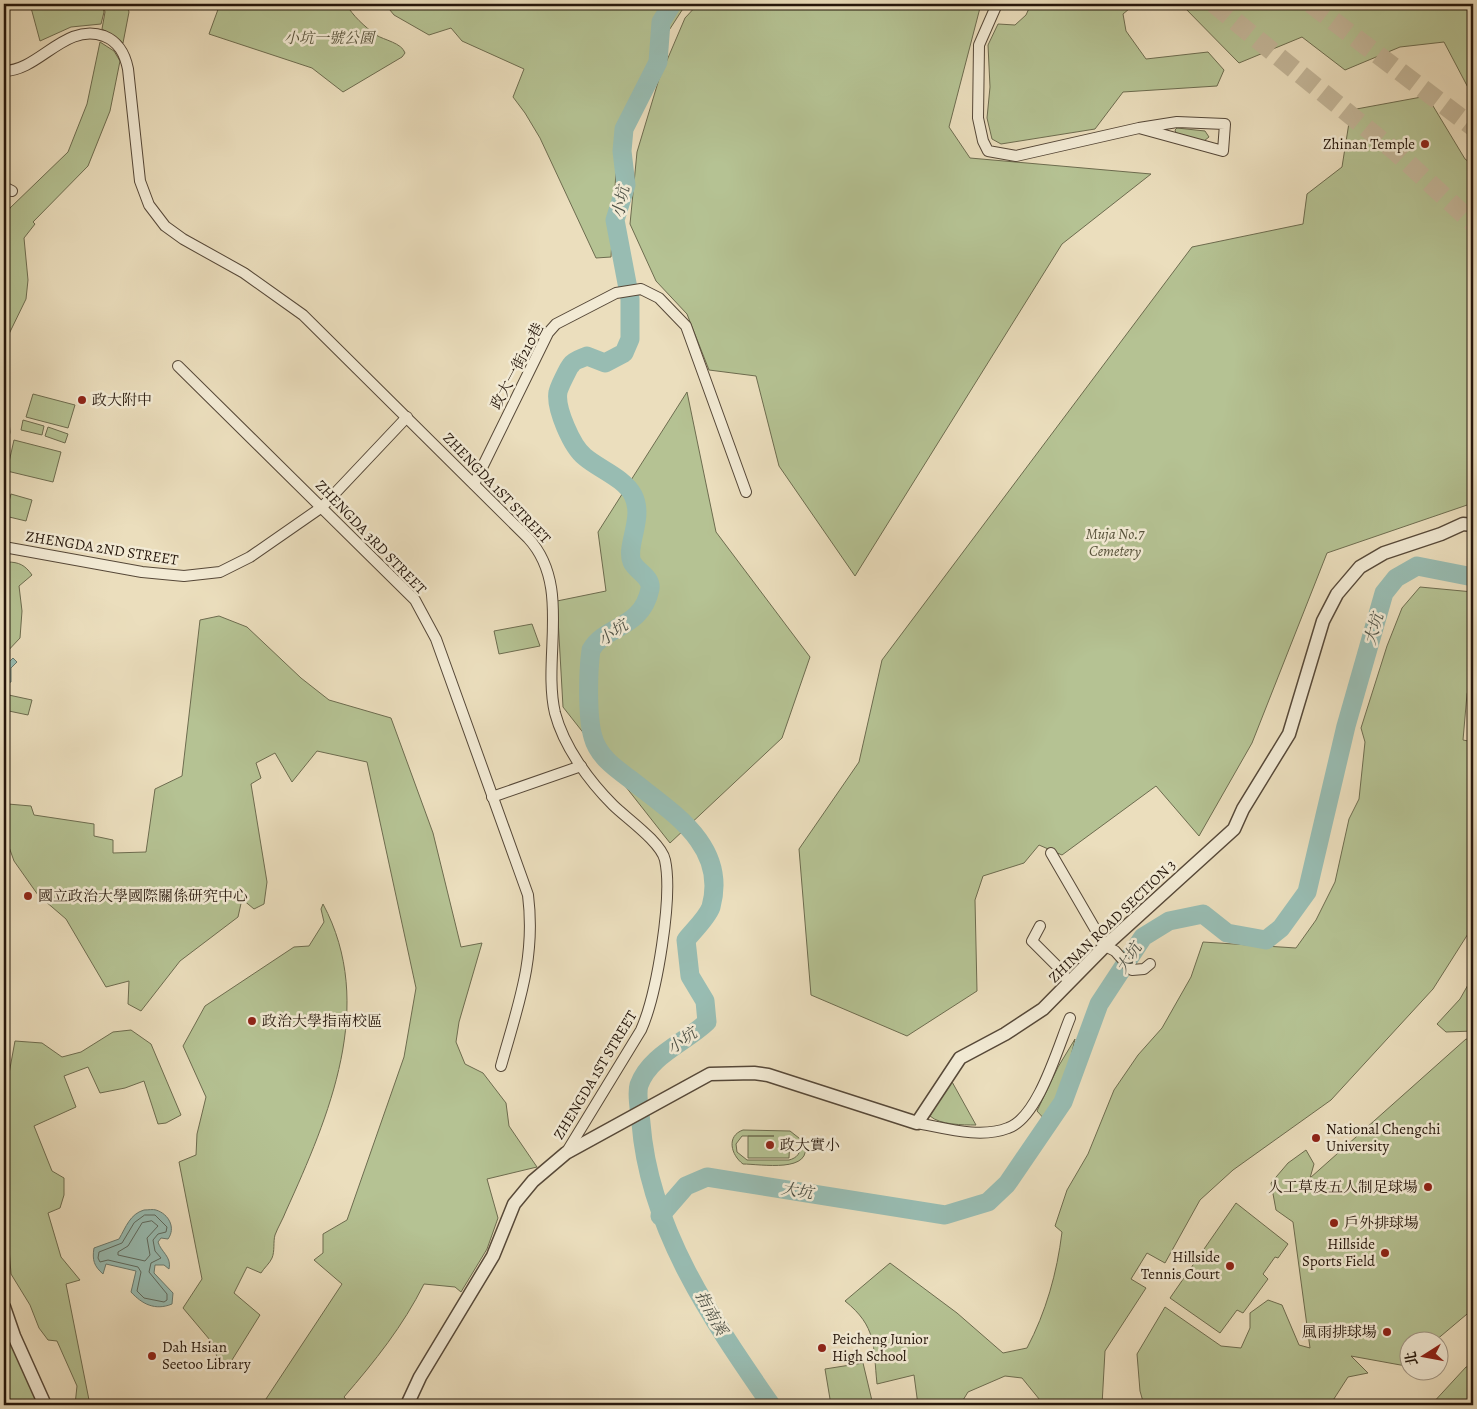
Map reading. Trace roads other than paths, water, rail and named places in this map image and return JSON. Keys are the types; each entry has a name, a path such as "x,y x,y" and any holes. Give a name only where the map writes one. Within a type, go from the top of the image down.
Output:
{"street":[{"path":"997,4 979,45 978,118 982,142 988,151 1016,156 1139,128 1177,122 1226,124 1223,151 1139,128"},
{"name":"ZHENGDA 1ST STREET","path":"4,71 17,68 80,35 99,35 114,42 126,58 138,175 145,198 153,212 172,231 244,273 303,315 537,548 546,562 551,593 555,713 569,747 581,766 612,804 649,838 664,856 669,880 657,979 649,1012 641,1030 566,1152"},
{"name":"政大一街210巷","path":"474,484 548,333 556,324 616,293 635,288 660,298 686,326 746,492"},
{"name":"ZHENGDA 3RD STREET","path":"178,366 415,600 436,639 528,894 531,924 530,952 525,978 501,1066"},
{"name":"ZHENGDA 2ND STREET","path":"4,547 142,572 184,576 220,572 250,558 322,507 407,417"},
{"name":"ZHINAN ROAD SECTION 3","path":"917,1123 960,1058 1028,1020 1043,1009 1069,983 1110,949 1234,830 1243,809 1289,734 1323,620 1337,594 1360,567 1384,553 1463,524 1473,525"},
{"path":"492,797 581,766"},
{"path":"1051,853 1110,949 1132,970 1144,968 1150,964"},
{"path":"1040,926 1032,940 1060,969 1069,983"},
{"path":"407,1405 420,1377 493,1256 514,1204 532,1181 566,1152 621,1124 710,1074 754,1073 917,1123 973,1132 1005,1129 1017,1124 1033,1107 1070,1018"},
{"path":"4,1307 20,1351 45,1405"}],"water":[{"path":"13,658 17,662 11,668 11,682 4,684 4,667"},
{"path":"144,1210 161,1212 168,1218 171,1226 168,1239 161,1238 158,1242 168,1258 169,1269 164,1265 155,1265 154,1273 173,1293 172,1304 166,1306 160,1307 144,1303 131,1292 136,1271 106,1264 103,1274 96,1265 93,1256 94,1248 119,1239 132,1218"}],"waterway":[{"name":"小坑","path":"672,4 661,22 658,62 624,129 622,151 626,185 615,220 630,299 630,339 624,353 605,363 587,356 572,363 558,392 558,399 559,408 566,427 580,452 624,484 633,495 637,513 631,548 632,562 647,578 650,585 646,602 639,612 632,619 597,642 591,650 589,670 590,718 595,744 608,761 662,804 692,832 704,848 711,865 714,885 709,911 686,940 690,976 705,1001 707,1022 651,1065 639,1085 639,1104 647,1162 657,1200 670,1237 687,1272 706,1307 771,1405"},
{"name":"大坑","path":"660,1216 686,1186 707,1177 945,1215 988,1202 1007,1184 1063,1102 1099,1004 1143,937 1169,921 1203,914 1227,933 1266,940 1281,928 1307,892 1346,726 1384,593 1396,578 1417,566 1473,577"}],"tunnel":[{"path":"1214,4 1397,153 1473,223"},
{"path":"1311,4 1473,127"}],"place":[{"name":"Zhinan Temple","path":"1425,144"},
{"name":"政大附中","path":"82,400"},
{"name":"國立政治大學國際關係研究中心","path":"28,896"},
{"name":"政治大學指南校區","path":"252,1021"},
{"name":"National Chengchi University","path":"1316,1138"},
{"name":"政大實小","path":"770,1145"},
{"name":"人工草皮五人制足球場","path":"1428,1187"},
{"name":"戶外排球場","path":"1334,1223"},
{"name":"Hillside Sports Field","path":"1385,1253"},
{"name":"Hillside Tennis Court","path":"1230,1266"},
{"name":"風雨排球場","path":"1387,1332"},
{"name":"Peicheng Junior High School","path":"822,1348"},
{"name":"Dah Hsian Seetoo Library","path":"152,1356"}],"park label":[{"name":"小坑一號公園","path":"329,38"},
{"name":"Muja No.7 Cemetery","path":"1115,542"}],"water label":[{"name":"指南溪","path":"711,1313"}]}
